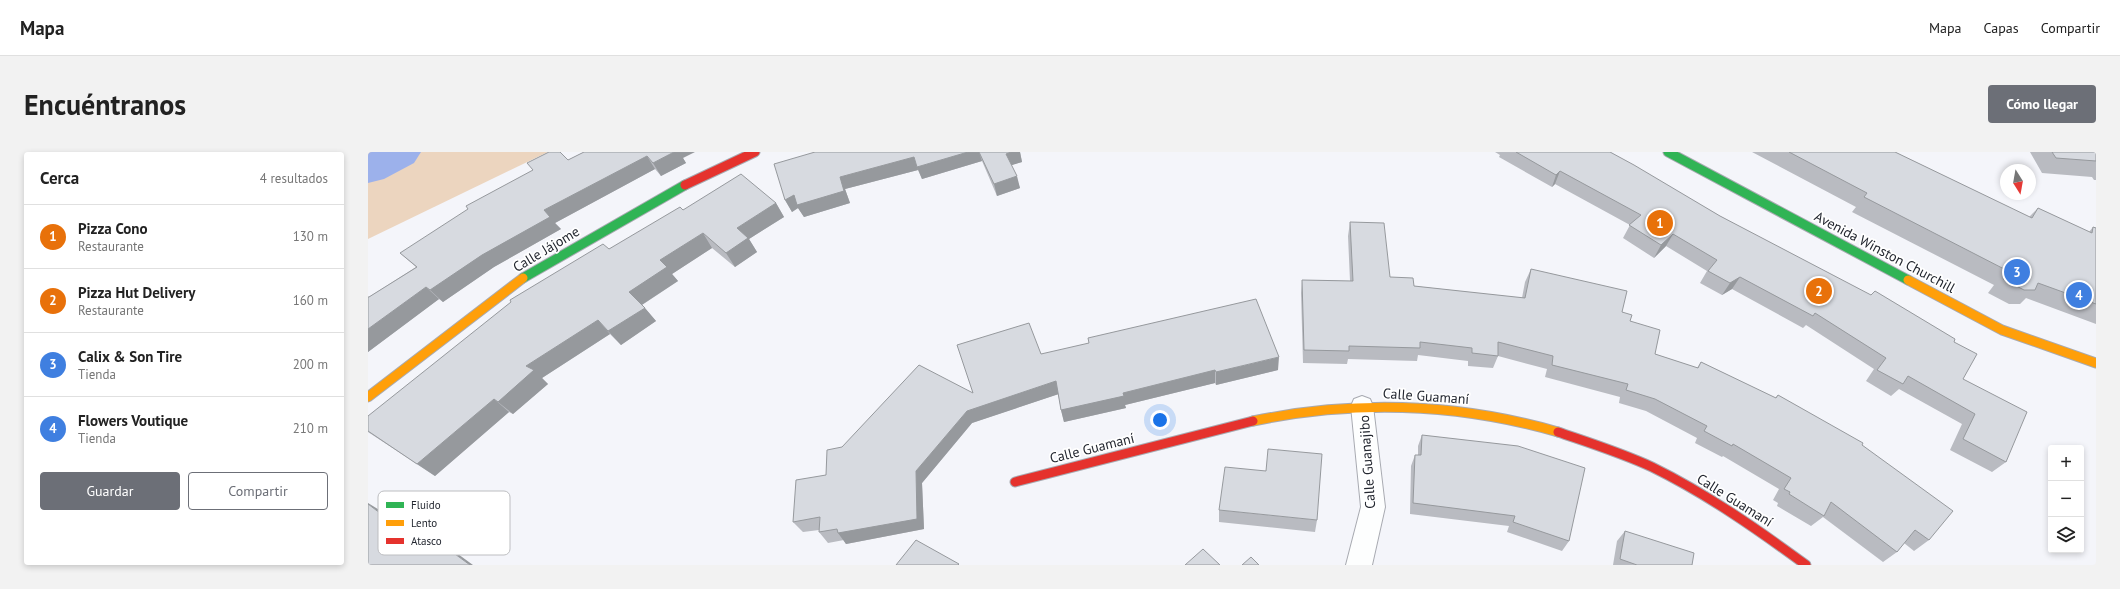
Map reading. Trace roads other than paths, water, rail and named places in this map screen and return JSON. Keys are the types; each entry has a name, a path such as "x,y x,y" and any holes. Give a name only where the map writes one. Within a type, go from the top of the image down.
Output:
{"street":[{"name":"Calle Jájome","path":"368,397 522,278 694,180 755,152"},
{"name":"Avenida Winston Churchill","path":"1668,152 2002,330 2096,363"},
{"name":"Calle Guamaní","path":"1016,482 1287,412 1362,406 1467,412 1537,425 1627,456 1698,492 1748,522 1806,565"},
{"name":"Calle Guanajibo","path":"1359,565 1373,507 1362,406"}],"waterway":[{"path":"368,167 398,152"}],"place":[{"name":"Pizza Cono","path":"1660,223"},
{"name":"Calix & Son Tire","path":"2017,272"},
{"name":"Pizza Hut Delivery","path":"1819,291"},
{"name":"Flowers Voutique","path":"2079,295"}]}
